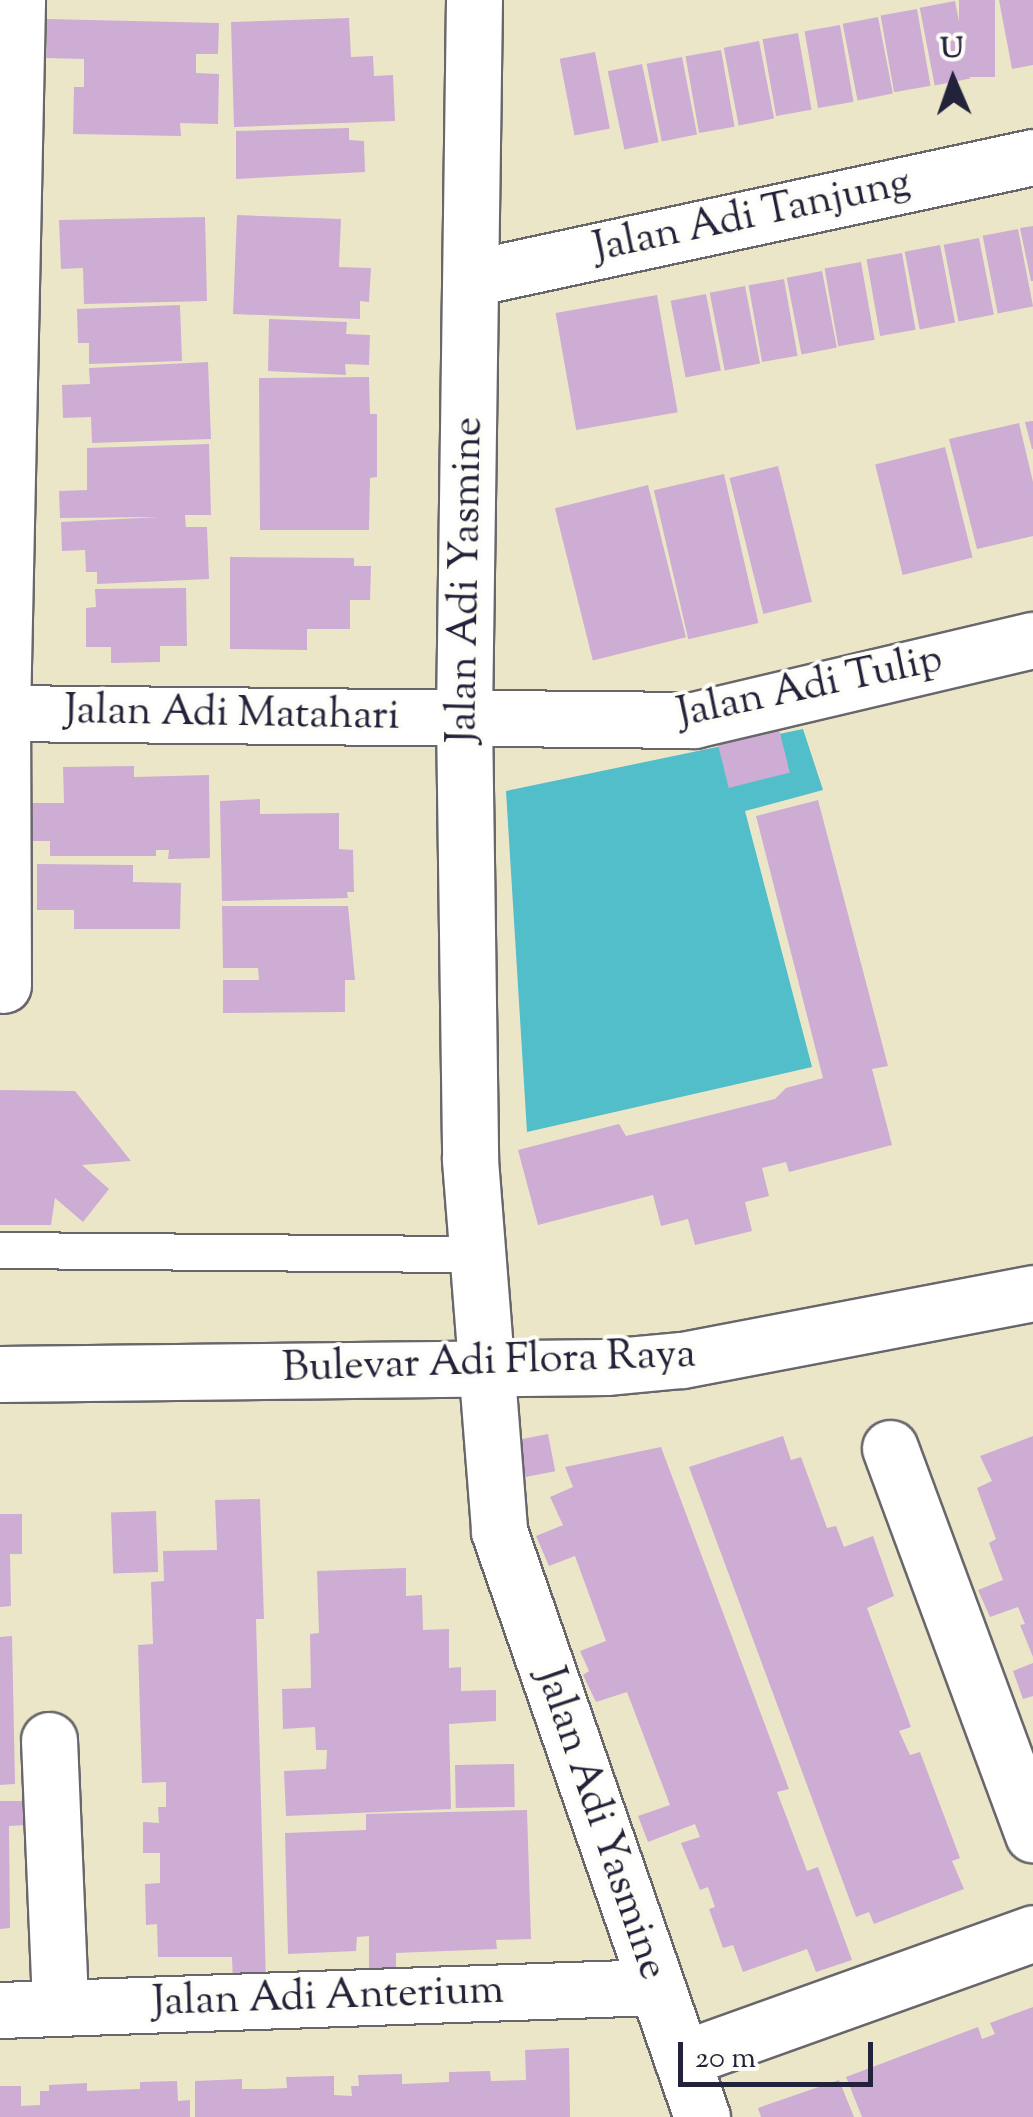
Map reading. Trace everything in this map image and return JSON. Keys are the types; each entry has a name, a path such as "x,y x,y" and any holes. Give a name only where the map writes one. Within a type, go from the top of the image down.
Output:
{"street":[{"path":"3,985 1,713 18,0"},
{"name":"Jalan Adi Yasmine","path":"474,0 464,718 470,1160 499,1531 702,2117"},
{"name":"Jalan Adi Tanjung","path":"472,278 1033,157"},
{"name":"Jalan Adi Tulip","path":"464,718 694,720 1033,640"},
{"name":"Jalan Adi Matahari","path":"1,713 464,718"},
{"name":"Bulevar Adi Flora Raya","path":"0,1374 606,1367 682,1360 1033,1293"},
{"path":"890,1448 1033,1834"},
{"path":"49,1740 60,2006"},
{"path":"682,2059 1033,1933"},
{"name":"Jalan Adi Anterium","path":"0,2010 656,1987"}],"lane":[{"path":"0,1250 476,1254"}],"water":[{"path":"803,729 823,790 745,811 812,1067 527,1132 506,791"}],"building":[{"path":"959,0 995,0 995,77 959,77"},
{"path":"999,0 1033,0 1033,65 1012,69"},
{"path":"955,1 970,79 935,85 920,8"},
{"path":"917,9 931,86 894,92 881,15"},
{"path":"878,17 893,94 858,100 843,24"},
{"path":"349,18 351,57 373,56 374,76 393,75 395,121 234,127 231,22"},
{"path":"47,19 219,23 218,54 196,54 196,73 219,74 218,124 180,123 181,136 73,134 74,87 84,87 84,59 46,58"},
{"path":"840,25 854,102 818,108 805,31"},
{"path":"798,33 812,110 776,116 763,39"},
{"path":"759,41 774,119 739,125 724,48"},
{"path":"721,50 735,127 699,133 686,56"},
{"path":"595,52 610,129 575,135 560,59"},
{"path":"682,57 697,135 662,141 647,64"},
{"path":"642,64 659,142 624,150 608,71"},
{"path":"349,128 349,140 364,141 365,172 236,179 236,131"},
{"path":"237,215 341,219 339,267 371,268 369,302 360,301 360,319 233,314"},
{"path":"205,217 207,301 84,304 83,268 61,269 59,220"},
{"path":"1033,226 1033,281 1031,281 1020,228"},
{"path":"1018,229 1033,307 998,313 983,236"},
{"path":"979,238 994,315 959,321 944,245"},
{"path":"940,245 955,323 920,329 905,252"},
{"path":"902,253 916,330 880,336 867,259"},
{"path":"861,262 875,340 838,346 825,268"},
{"path":"822,271 837,348 802,354 787,278"},
{"path":"784,279 798,356 762,362 749,285"},
{"path":"745,286 760,364 725,370 710,293"},
{"path":"706,294 721,371 686,377 671,301"},
{"path":"657,295 678,412 576,430 556,313"},
{"path":"180,305 182,361 89,364 89,343 78,343 77,309"},
{"path":"269,319 347,322 346,334 370,335 369,365 345,364 346,375 268,371"},
{"path":"208,362 211,439 92,443 91,417 63,418 62,385 90,384 89,368"},
{"path":"369,377 370,414 377,414 377,477 370,478 369,530 260,530 259,378"},
{"path":"1033,421 1033,449 1032,449 1025,422"},
{"path":"1019,423 1033,482 1033,536 977,549 949,439"},
{"path":"209,444 211,515 185,515 186,527 207,527 209,579 97,584 97,572 86,572 85,550 62,551 61,522 160,517 60,518 59,491 87,490 87,448"},
{"path":"945,447 973,558 903,575 875,464"},
{"path":"778,466 812,602 763,614 729,478"},
{"path":"724,474 758,623 688,639 654,490"},
{"path":"648,485 686,637 593,661 555,508"},
{"path":"230,557 354,558 354,566 371,566 370,600 350,600 350,629 307,629 307,650 230,649"},
{"path":"186,588 187,646 160,646 160,662 111,663 111,647 86,647 86,608 96,607 95,589"},
{"path":"779,729 790,773 729,788 718,744"},
{"path":"134,766 134,777 209,775 210,858 168,859 169,850 156,850 156,856 50,856 50,841 27,841 27,803 64,803 63,767"},
{"path":"260,799 260,814 339,813 339,849 353,850 354,892 347,892 348,898 222,901 220,801"},
{"path":"818,800 888,1066 872,1069 892,1145 789,1172 786,1162 762,1168 769,1196 745,1202 752,1231 695,1245 688,1219 661,1226 653,1195 538,1225 518,1150 619,1124 626,1136 775,1099 786,1088 823,1078 756,816"},
{"path":"37,864 133,865 133,882 181,883 180,929 74,929 74,910 37,910"},
{"path":"222,906 348,906 355,980 345,980 345,1012 223,1013 223,980 259,980 258,968 223,968"},
{"path":"0,1090 75,1091 131,1161 82,1165 109,1189 83,1222 55,1198 51,1225 0,1225"},
{"path":"548,1434 555,1471 518,1479 511,1441"},
{"path":"783,1436 791,1460 801,1457 827,1528 836,1526 844,1547 873,1536 894,1596 867,1608 911,1727 899,1731 910,1755 920,1752 960,1858 952,1861 964,1889 874,1924 869,1912 856,1917 689,1467"},
{"path":"1033,1436 1033,1657 1020,1625 1025,1624 1018,1607 990,1617 978,1590 1003,1580 989,1543 996,1539 977,1488 992,1481 980,1456"},
{"path":"661,1447 789,1789 777,1792 807,1871 818,1867 852,1960 816,1972 807,1949 743,1972 733,1945 723,1948 709,1909 715,1907 708,1887 700,1890 681,1843 700,1837 695,1824 648,1842 638,1816 670,1805 627,1692 596,1702 583,1675 589,1671 580,1651 606,1641 575,1556 549,1566 536,1536 563,1525 550,1497 573,1487 565,1467"},
{"path":"260,1499 264,1619 256,1619 266,1983 233,1984 232,1957 158,1957 157,1924 146,1925 145,1884 160,1883 160,1853 143,1853 143,1822 159,1823 158,1807 166,1807 166,1782 142,1783 138,1645 153,1644 151,1582 164,1581 163,1551 217,1550 215,1500"},
{"path":"156,1511 158,1572 113,1574 111,1513"},
{"path":"0,1514 22,1514 22,1554 10,1554 11,1606 0,1607"},
{"path":"406,1568 406,1596 422,1595 423,1630 449,1629 449,1668 461,1667 461,1691 496,1690 496,1721 449,1724 451,1809 286,1816 284,1771 326,1769 327,1750 316,1750 315,1727 283,1729 282,1689 311,1688 310,1634 319,1633 317,1571"},
{"path":"12,1636 15,1784 0,1785 0,1637"},
{"path":"1033,1663 1033,1696 1023,1699 1013,1671"},
{"path":"514,1764 515,1807 456,1808 455,1765"},
{"path":"0,1801 42,1801 43,1824 9,1826 10,1928 0,1929"},
{"path":"527,1810 531,1939 496,1940 497,1949 396,1953 396,1978 369,1979 369,1936 357,1937 356,1951 288,1954 285,1833 366,1830 366,1814"},
{"path":"1033,2007 1033,2117 862,2117 846,2077 978,2027 982,2039 995,2034 990,2023"},
{"path":"569,2048 570,2117 195,2117 195,2081 242,2079 242,2089 264,2089 287,2088 286,2077 334,2076 334,2095 352,2096 351,2086 359,2086 358,2075 402,2074 402,2084 449,2082 449,2072 490,2071 491,2081 526,2080 525,2050"},
{"path":"839,2080 854,2117 761,2117 758,2108"},
{"path":"177,2081 178,2101 190,2100 190,2117 0,2117 0,2086 21,2086 21,2106 40,2105 40,2091 49,2091 49,2085 87,2083 87,2091 140,2089 140,2082"}]}
